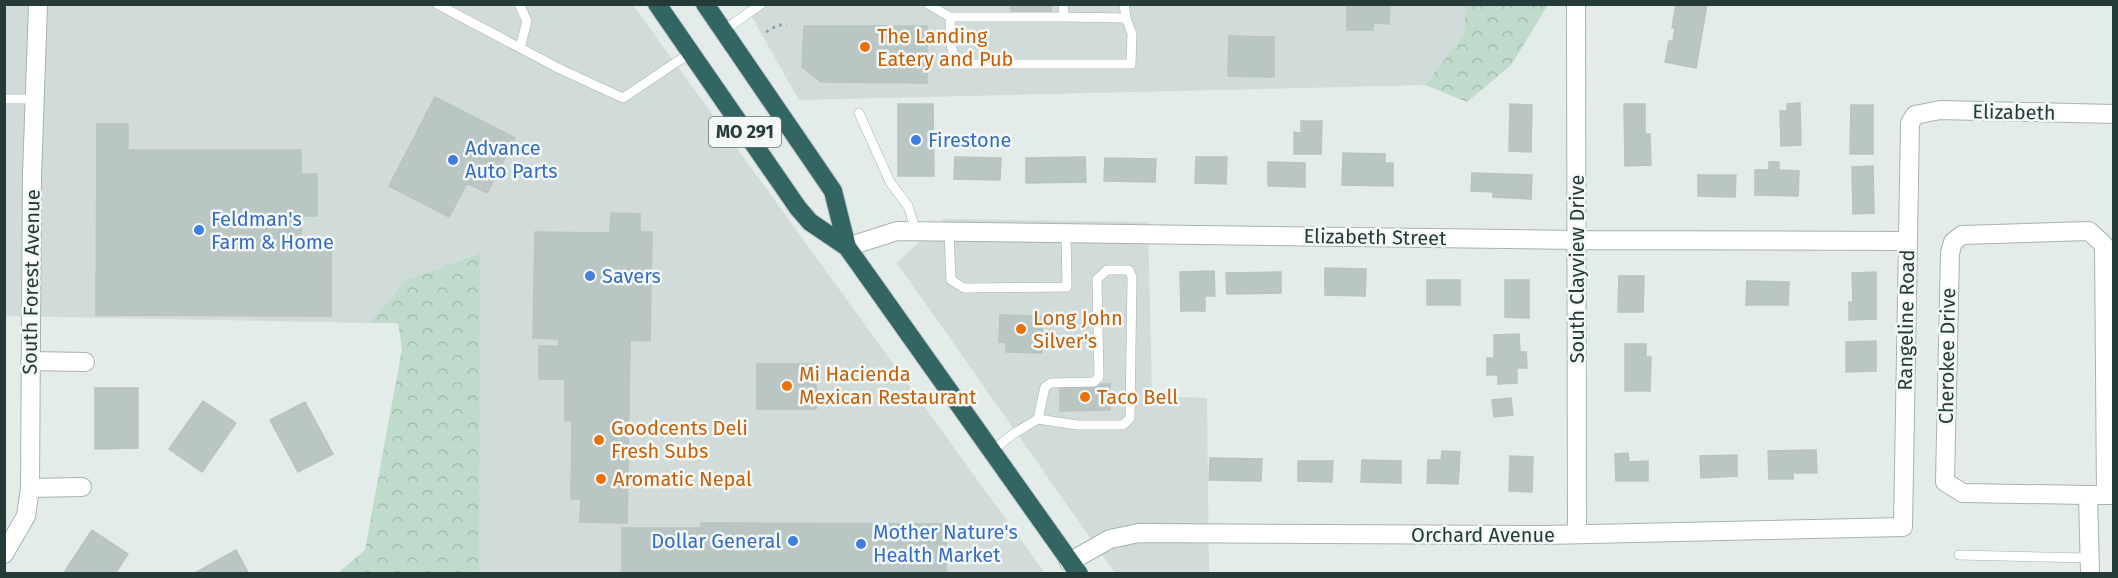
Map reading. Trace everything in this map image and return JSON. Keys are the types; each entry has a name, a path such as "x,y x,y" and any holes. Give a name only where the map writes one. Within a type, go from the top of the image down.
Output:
{"highway":[{"name":"MO 291","path":"657,4 798,208 810,222 847,247 1074,568"},
{"name":"MO 291","path":"705,4 833,191 847,247"}],"street":[{"name":"South Forest Avenue","path":"4,554 26,516 30,488 30,361 38,4"},
{"name":"South Clayview Drive","path":"1576,4 1577,534"},
{"name":"Elizabeth","path":"1915,115 1940,110 2114,114"},
{"name":"Rangeline Road","path":"1903,526 1910,123 1915,115"},
{"name":"Elizabeth Street","path":"847,247 897,231 1576,240 1907,241"},
{"name":"Cherokee Drive","path":"2090,566 2102,495 2109,368 2109,245 2088,231 1962,235 1953,242 1950,253 1945,482 1963,493 2102,495"},
{"path":"30,361 84,362"},
{"path":"30,488 82,487"},
{"name":"Orchard Avenue","path":"1074,568 1110,539 1139,533 1577,534 1903,526"}],"lane":[{"path":"437,4 560,69 623,98 690,53"},
{"path":"519,4 527,21 520,48"},
{"path":"723,31 761,4"},
{"path":"928,4 950,17 1126,18"},
{"path":"1064,4 1064,17"},
{"path":"950,17 951,49 955,58 962,64 1131,64 1132,34 1124,4"},
{"path":"4,99 35,99"},
{"path":"859,113 890,182 908,206 916,231"},
{"path":"949,231 951,280 964,288 1067,287 1066,232"},
{"path":"991,452 1013,434 1038,420 1123,425 1130,418 1132,277 1129,270 1107,270 1097,279 1099,377 1094,382 1051,382 1045,387 1038,420"},
{"path":"1959,555 2090,566"}],"path":[{"path":"766,32 778,25 787,25"}],"shaded area":[{"path":"5,5 633,5 1045,573 479,573 479,253 406,280 369,323 5,316"},
{"path":"745,5 1466,5 1464,34 1425,85 799,100"},
{"path":"943,219 1148,222 1152,396 1207,398 1209,573 1115,573 897,263"}],"green space":[{"path":"1466,5 1548,5 1511,65 1467,102 1425,85 1464,34"},
{"path":"480,253 479,573 338,573 365,550 402,349 398,323 369,323 406,280"}],"building":[{"path":"1011,4 1051,4 1051,11 1011,11"},
{"path":"1347,4 1410,4 1390,5 1389,24 1373,23 1373,30 1347,30"},
{"path":"1676,4 1707,4 1696,68 1665,62 1669,41 1673,41 1675,28 1672,28"},
{"name":"The Landing Eatery and Pub","path":"804,26 927,26 927,83 821,82 802,67"},
{"path":"1229,36 1274,37 1274,77 1228,76"},
{"name":"Advance Auto Parts","path":"435,97 515,138 487,193 467,183 449,217 389,186"},
{"path":"1800,103 1801,145 1781,146 1780,111 1787,111 1787,104"},
{"name":"Firestone","path":"898,104 933,104 934,176 898,176"},
{"path":"1510,104 1532,105 1531,152 1509,151"},
{"path":"1624,104 1645,104 1645,134 1650,134 1651,165 1625,166"},
{"path":"1851,105 1873,105 1873,154 1850,154"},
{"path":"1301,121 1322,121 1321,154 1294,154 1294,132 1301,133"},
{"name":"Feldman's Farm & Home","path":"97,124 128,124 128,150 301,150 301,174 317,174 317,216 301,216 301,245 331,245 331,316 96,315"},
{"path":"1343,153 1385,154 1385,163 1393,163 1393,186 1342,185"},
{"path":"955,157 1001,158 1000,180 954,179"},
{"path":"1085,157 1086,182 1026,183 1026,158"},
{"path":"1196,157 1227,157 1226,184 1195,183"},
{"path":"1105,158 1156,159 1155,182 1104,181"},
{"path":"1268,162 1305,163 1305,187 1268,186"},
{"path":"1769,162 1779,162 1779,170 1799,171 1798,196 1755,195 1755,170 1769,170"},
{"path":"1873,166 1874,213 1853,214 1852,167"},
{"path":"1472,173 1532,175 1531,199 1493,197 1493,192 1471,191"},
{"path":"1698,175 1736,175 1735,197 1698,196"},
{"path":"611,213 640,214 640,232 652,232 650,341 630,340 627,523 580,522 581,499 571,499 572,421 565,421 565,379 539,379 539,346 559,346 559,339 533,338 535,232 610,233"},
{"path":"1325,268 1366,269 1365,296 1325,295"},
{"path":"1214,271 1215,296 1205,296 1205,311 1181,311 1180,272"},
{"path":"1281,272 1281,293 1227,294 1226,273"},
{"path":"1876,272 1876,319 1849,320 1849,302 1853,302 1852,273"},
{"path":"1619,276 1644,276 1643,312 1618,312"},
{"path":"1427,280 1460,280 1460,305 1427,305"},
{"path":"1505,280 1529,280 1529,318 1505,317"},
{"path":"1747,281 1789,282 1788,305 1746,305"},
{"name":"Long John Silver's","path":"1000,315 1042,316 1042,353 1006,352 1006,343 999,342"},
{"path":"1519,334 1520,352 1526,352 1527,368 1517,368 1517,383 1498,384 1498,375 1487,375 1487,358 1494,358 1494,335"},
{"path":"1876,341 1876,371 1846,372 1846,342"},
{"path":"1625,344 1646,344 1646,357 1651,357 1650,391 1625,391"},
{"name":"Mi Hacienda Mexican Restaurant","path":"757,364 816,364 816,409 757,409"},
{"name":"Taco Bell","path":"1060,384 1110,384 1110,410 1060,411"},
{"path":"95,388 138,388 138,448 95,449"},
{"path":"1511,398 1513,415 1494,417 1492,400"},
{"path":"203,401 236,423 202,472 169,449"},
{"path":"305,402 333,454 298,472 270,420"},
{"path":"1816,450 1817,473 1793,473 1793,479 1769,479 1768,451"},
{"path":"1442,451 1460,452 1458,484 1427,483 1428,460 1441,460"},
{"path":"1628,453 1629,462 1648,461 1648,481 1616,481 1615,454"},
{"path":"1737,455 1737,476 1701,478 1700,456"},
{"path":"1510,456 1533,457 1532,492 1509,491"},
{"path":"1210,458 1262,459 1261,481 1209,480"},
{"path":"1362,460 1401,461 1401,483 1361,482"},
{"path":"1298,461 1333,461 1332,482 1298,481"},
{"path":"701,523 946,524 946,574 622,574 622,528 701,528"},
{"path":"92,530 128,554 115,574 63,574"},
{"path":"236,550 249,574 193,574"}],"place":[{"name":"The Landing Eatery and Pub","path":"865,47"},
{"name":"Firestone","path":"916,140"},
{"name":"Advance Auto Parts","path":"453,160"},
{"name":"Feldman's Farm & Home","path":"199,230"},
{"name":"Savers","path":"590,276"},
{"name":"Long John Silver's","path":"1021,329"},
{"name":"Mi Hacienda Mexican Restaurant","path":"787,386"},
{"name":"Taco Bell","path":"1085,397"},
{"name":"Goodcents Deli Fresh Subs","path":"599,440"},
{"name":"Aromatic Nepal","path":"601,479"},
{"name":"Dollar General","path":"793,541"},
{"name":"Mother Nature's Health Market","path":"861,544"}]}
